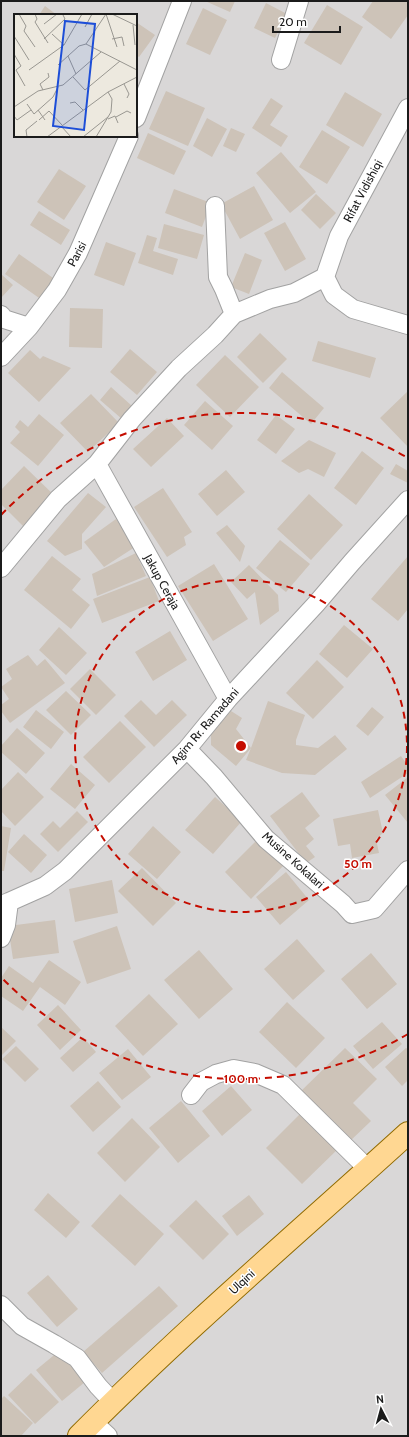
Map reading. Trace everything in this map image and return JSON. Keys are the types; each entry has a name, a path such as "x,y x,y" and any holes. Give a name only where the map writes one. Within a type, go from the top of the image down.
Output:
{"main road":[{"name":"Ulqini","path":"93,1431 113,1402 287,1240 408,1133"}],"street":[{"path":"137,115 182,1"},
{"path":"281,60 299,1"},
{"name":"Rifat Vidishiqi","path":"325,277 339,236 408,108"},
{"name":"Parisi","path":"1,357 30,327 56,290 78,253 128,137"},
{"path":"215,206 218,277 234,314"},
{"path":"1,568 58,499 97,464 132,419 179,368 215,335 234,314 270,299 294,293 325,277 334,295 353,309 408,325"},
{"path":"1,315 4,319 30,327"},
{"name":"Jakup Ceraja","path":"97,464 228,699"},
{"name":"Agim Rr. Ramadani","path":"1,938 6,925 5,903 45,886 65,870 187,749 228,699 316,604 408,500"},
{"name":"Musine Kokalari","path":"187,749 214,777 266,839 343,904 352,914 374,909 408,870"},
{"path":"191,1096 201,1082 216,1074 234,1069 255,1073 283,1085 368,1169"},
{"path":"1,1305 22,1326 77,1358 113,1402"}],"shaded area":[{"path":"1,1 408,1 408,1436 1,1436"}],"building":[{"path":"205,1 235,1 230,12"},
{"path":"373,1 408,1 408,15 391,39 362,17"},
{"path":"266,3 287,14 275,38 254,28"},
{"path":"327,5 363,27 341,65 304,43"},
{"path":"45,6 56,14 40,14"},
{"path":"203,8 227,20 210,55 186,44"},
{"path":"137,23 155,35 139,57 137,56"},
{"path":"166,91 205,108 188,146 149,129"},
{"path":"345,92 382,114 363,147 326,125"},
{"path":"271,98 283,106 270,125 288,136 281,147 252,128"},
{"path":"207,118 227,129 212,157 193,146"},
{"path":"231,128 245,134 236,152 223,146"},
{"path":"322,130 350,147 327,184 299,167"},
{"path":"148,133 186,151 174,175 137,158"},
{"path":"281,152 316,192 290,213 256,173"},
{"path":"59,169 86,186 64,220 37,202"},
{"path":"254,186 273,220 240,239 221,204"},
{"path":"174,189 211,203 202,227 165,213"},
{"path":"316,194 336,213 320,229 301,210"},
{"path":"39,211 70,230 61,245 30,225"},
{"path":"285,222 306,259 285,271 264,233"},
{"path":"164,224 204,235 197,259 158,248"},
{"path":"147,235 157,238 153,251 178,259 173,275 138,263"},
{"path":"106,242 136,253 124,286 94,275"},
{"path":"245,253 262,260 249,294 231,287"},
{"path":"19,254 56,280 42,300 5,274"},
{"path":"1,274 13,285 1,298"},
{"path":"70,308 103,309 102,348 69,347"},
{"path":"260,333 287,359 263,383 237,357"},
{"path":"318,341 376,358 370,378 312,361"},
{"path":"130,349 157,372 137,395 110,372"},
{"path":"30,350 40,359 43,356 71,368 39,402 8,373"},
{"path":"225,355 259,387 230,417 196,385"},
{"path":"282,372 324,408 311,424 269,388"},
{"path":"111,387 132,406 122,419 100,400"},
{"path":"408,391 408,447 380,418"},
{"path":"91,394 119,423 88,452 60,423"},
{"path":"205,401 233,426 212,450 184,425"},
{"path":"39,414 64,435 38,466 10,443 20,432 15,427 20,420 28,427"},
{"path":"276,415 295,429 276,454 257,440"},
{"path":"167,418 184,436 151,467 133,449"},
{"path":"309,440 336,453 324,477 308,469 299,473 281,461"},
{"path":"362,451 384,468 356,505 334,488"},
{"path":"396,464 408,471 408,483 390,474"},
{"path":"24,466 57,498 26,529 1,504 1,490"},
{"path":"226,470 245,492 217,516 198,494"},
{"path":"163,488 192,532 184,537 186,545 167,557 134,507"},
{"path":"88,493 106,507 82,534 82,549 65,556 47,541"},
{"path":"309,494 343,525 311,560 277,529"},
{"path":"116,519 135,547 104,567 84,542"},
{"path":"227,525 245,546 240,562 216,533"},
{"path":"280,540 310,564 286,592 256,568"},
{"path":"136,553 146,576 97,596 92,574"},
{"path":"52,556 81,579 72,590 90,605 71,629 24,590"},
{"path":"408,556 408,609 398,621 371,599"},
{"path":"214,564 248,619 213,641 178,586"},
{"path":"249,565 278,595 279,611 260,625 255,592 247,599 231,582"},
{"path":"150,577 159,601 102,623 93,599"},
{"path":"344,625 373,649 347,678 319,654"},
{"path":"59,627 87,653 66,675 39,650"},
{"path":"170,631 187,660 153,681 135,652"},
{"path":"28,655 37,666 45,659 65,683 10,723 1,711 1,705 9,699 1,687 12,679 6,669"},
{"path":"317,660 344,687 313,719 286,693"},
{"path":"90,669 116,695 96,715 70,689"},
{"path":"66,691 91,715 71,735 46,710"},
{"path":"141,700 156,715 172,700 187,715 154,747 124,716"},
{"path":"268,701 305,715 296,740 296,745 318,748 335,735 347,749 315,775 282,773 246,760"},
{"path":"372,707 384,717 368,736 356,726"},
{"path":"36,710 64,732 51,749 23,727"},
{"path":"231,711 242,718 236,729 251,748 236,766 211,745 211,733"},
{"path":"120,721 146,747 109,783 83,757"},
{"path":"17,728 45,753 26,774 1,752 1,746"},
{"path":"401,756 408,766 408,773 370,798 361,782"},
{"path":"71,764 95,785 75,809 50,789"},
{"path":"18,772 44,797 15,826 1,811 1,790"},
{"path":"408,777 408,823 385,795"},
{"path":"302,792 320,816 305,828 314,839 306,846 315,857 306,863 270,816"},
{"path":"215,797 242,821 213,854 185,830"},
{"path":"378,810 383,833 376,839 379,853 352,858 350,844 338,846 333,819"},
{"path":"77,811 88,822 58,852 40,834 53,821 60,828"},
{"path":"1,826 11,828 4,871 1,871"},
{"path":"153,826 181,852 157,879 128,854"},
{"path":"24,834 47,855 31,873 8,852"},
{"path":"258,839 284,865 251,899 225,872"},
{"path":"142,868 176,903 153,926 118,891"},
{"path":"286,872 309,900 280,925 256,897"},
{"path":"112,880 118,913 75,922 69,889"},
{"path":"55,920 59,953 13,959 8,926"},
{"path":"117,926 131,969 87,984 73,941"},
{"path":"297,939 325,971 293,1000 264,969"},
{"path":"199,950 233,989 199,1019 164,980"},
{"path":"371,953 397,984 367,1009 341,979"},
{"path":"49,960 81,982 65,1005 40,987 23,1011 1,996 1,978 9,966 33,983"},
{"path":"149,994 178,1024 143,1056 115,1026"},
{"path":"287,1002 325,1038 296,1068 259,1032"},
{"path":"58,1005 81,1030 60,1050 37,1025"},
{"path":"382,1022 402,1044 373,1069 353,1046"},
{"path":"1,1027 16,1041 1,1056"},
{"path":"83,1037 96,1052 73,1072 60,1058"},
{"path":"16,1046 39,1069 25,1082 2,1059"},
{"path":"345,1048 377,1079 353,1103 371,1121 348,1143 299,1093"},
{"path":"406,1048 408,1049 408,1080 402,1086 385,1067"},
{"path":"128,1049 151,1077 122,1100 99,1073"},
{"path":"98,1081 121,1107 93,1132 70,1106"},
{"path":"231,1086 252,1110 222,1136 202,1111"},
{"path":"181,1101 210,1136 178,1163 149,1128"},
{"path":"303,1111 339,1148 302,1184 266,1148"},
{"path":"132,1118 160,1147 125,1182 97,1153"},
{"path":"48,1193 80,1222 66,1238 34,1210"},
{"path":"120,1194 164,1234 135,1266 91,1226"},
{"path":"249,1195 264,1214 237,1236 222,1216"},
{"path":"196,1200 229,1234 203,1260 169,1226"},
{"path":"48,1275 78,1309 57,1327 27,1293"},
{"path":"159,1286 178,1306 102,1373 83,1352"},
{"path":"59,1351 85,1382 62,1401 36,1370"},
{"path":"31,1373 59,1402 35,1424 8,1395"},
{"path":"4,1396 33,1423 21,1436 1,1436 1,1399"}]}
